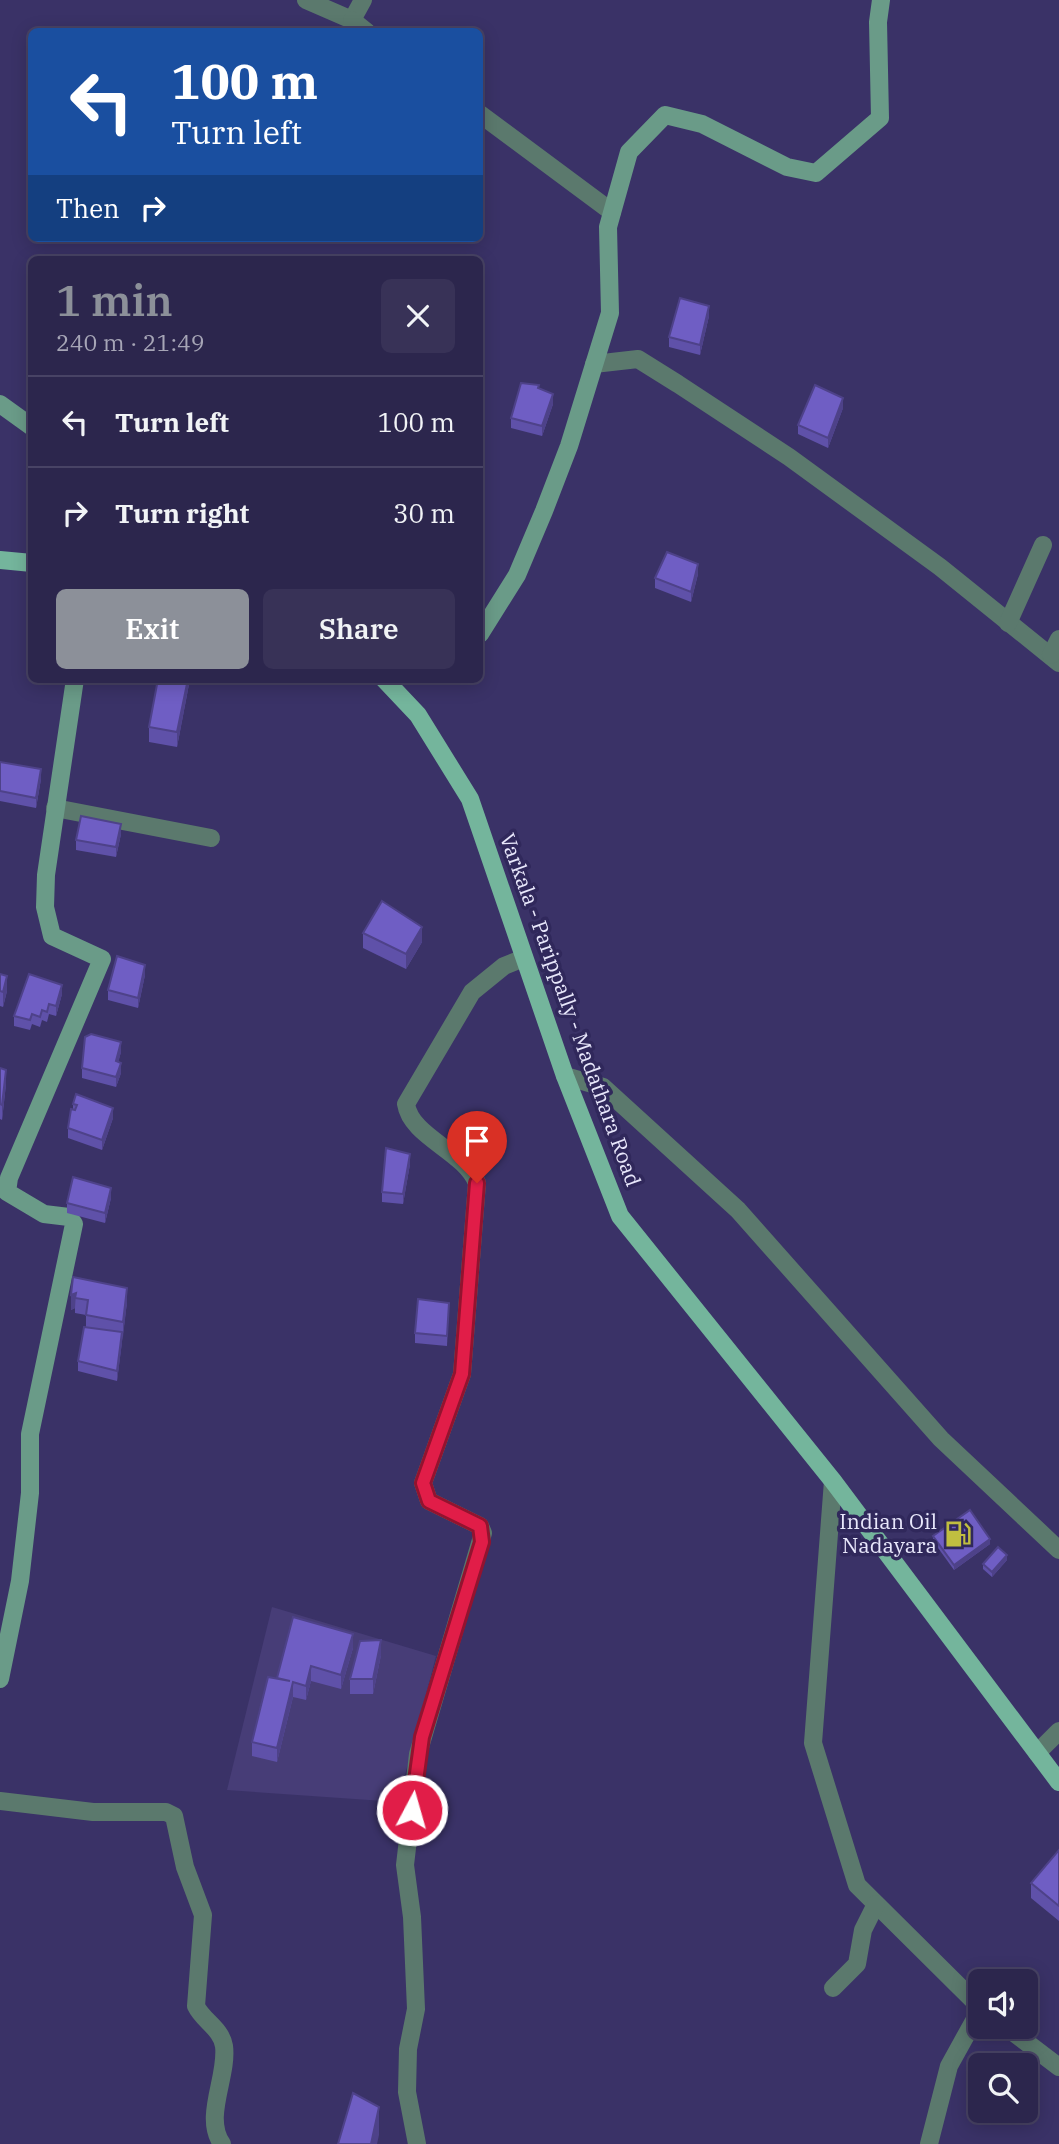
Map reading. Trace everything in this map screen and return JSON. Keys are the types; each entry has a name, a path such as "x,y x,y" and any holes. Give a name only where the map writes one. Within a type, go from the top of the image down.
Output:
{"main road":[{"path":"483,629 517,575 544,511 610,313 608,227 629,152 665,116 702,124 787,167 816,173 880,118 878,22 881,0"},
{"path":"0,404 28,424"},
{"path":"0,560 28,564"},
{"path":"0,1679 20,1581 30,1493 30,1434 74,1224 69,1217 44,1214 7,1192 9,1178 102,959 52,936 45,907 46,875 74,683"},
{"name":"Varkala - Parippally - Madathara Road","path":"388,683 418,715 470,799 565,1076 620,1216 833,1481 1059,1782"}],"street":[{"path":"306,0 352,20 363,28"},
{"path":"352,20 363,0"},
{"path":"483,116 612,212"},
{"path":"594,364 638,359 789,457 940,567 1008,622 1056,652"},
{"path":"1008,622 1043,545"},
{"path":"55,808 211,838"},
{"path":"416,2144 407,2092 408,2049 416,2009 412,1917 405,1865 418,1754 483,1533 480,1526 429,1501 423,1483 462,1374 477,1183 471,1169 411,1120 406,1104 472,992 504,966 524,958"},
{"path":"565,1076 603,1087 738,1210 941,1439 1059,1550"},
{"path":"833,1481 813,1743 857,1885 968,1996"},
{"path":"1037,1753 1059,1731"},
{"path":"0,1801 93,1812 166,1812 174,1816 185,1867 203,1915 196,2006 219,2034 224,2047 224,2073 215,2115 218,2143"},
{"path":"832,1988 857,1964 863,1930 876,1904"},
{"path":"929,2144 949,2066 968,2030"},
{"path":"1022,2039 1059,2067"}],"shaded area":[{"path":"272,1607 436,1656 398,1802 227,1790"}],"building":[{"path":"680,298 709,306 700,345 669,337"},
{"path":"521,383 539,385 538,388 553,394 542,426 511,418"},
{"path":"815,385 843,398 828,438 798,425"},
{"path":"667,552 698,564 691,592 655,578"},
{"path":"157,683 187,683 177,732 149,727"},
{"path":"0,762 41,769 36,798 0,791"},
{"path":"81,816 121,824 116,847 76,840"},
{"path":"382,901 422,927 406,954 363,933"},
{"path":"117,956 145,965 138,998 108,990"},
{"path":"0,974 7,976 3,992 0,991"},
{"path":"29,974 62,985 56,1006 49,1004 47,1012 42,1010 40,1017 32,1014 30,1020 14,1016"},
{"path":"91,1034 121,1042 116,1061 121,1063 116,1077 82,1068 85,1037"},
{"path":"0,1068 6,1070 2,1105 0,1104"},
{"path":"76,1094 113,1108 102,1140 68,1128 71,1109 75,1110 77,1105 73,1104"},
{"path":"386,1148 410,1154 403,1194 382,1192"},
{"path":"73,1177 111,1188 105,1213 67,1203"},
{"path":"73,1277 127,1288 123,1322 86,1315 88,1300 75,1298 76,1293 71,1295"},
{"path":"418,1299 449,1303 447,1336 415,1333"},
{"path":"84,1327 122,1332 117,1371 78,1361"},
{"path":"970,1510 990,1539 954,1565 933,1536"},
{"path":"998,1547 1007,1555 992,1572 983,1564"},
{"path":"293,1617 353,1634 341,1675 311,1666 306,1686 293,1682 277,1748 252,1742 268,1677 290,1681 277,1678"},
{"path":"381,1640 373,1679 350,1679 360,1641"},
{"path":"1059,1850 1059,1906 1031,1883"},
{"path":"353,2093 379,2107 371,2144 338,2144"}],"place":[{"name":"Indian Oil Nadayara","path":"958,1534"}],"route":[{"path":"412,1810 422,1737 483,1533 480,1526 429,1501 424,1493 423,1483 462,1374 477,1183"}]}
